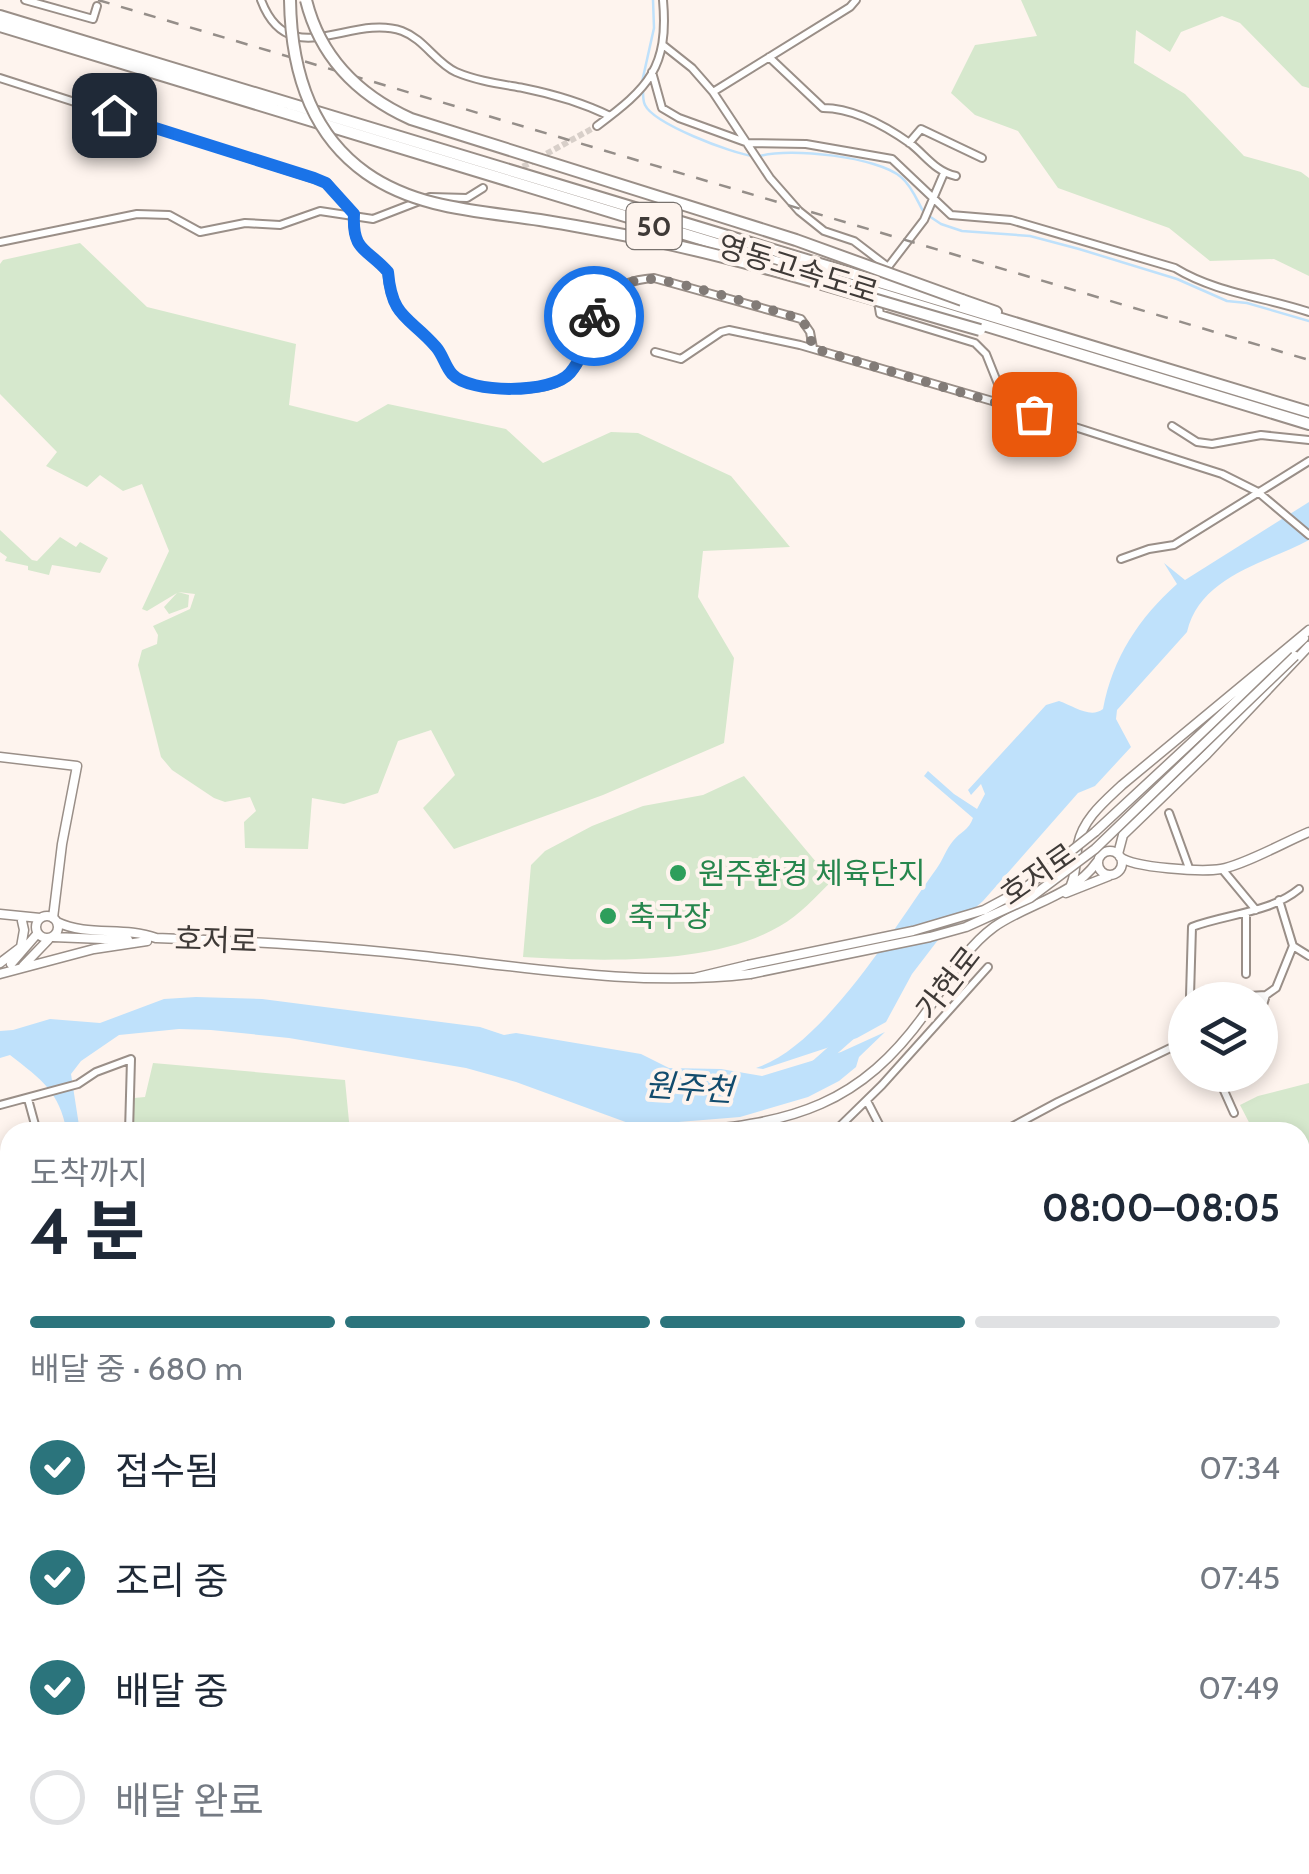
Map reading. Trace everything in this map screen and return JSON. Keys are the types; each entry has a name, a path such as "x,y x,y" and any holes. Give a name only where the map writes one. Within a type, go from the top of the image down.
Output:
{"highway":[{"path":"290,0 296,68 316,117 348,158 384,184 438,204 586,228 727,258 1065,351"},
{"path":"306,0 321,40 341,70 377,101 410,119 796,240 1043,331"},
{"name":"영동고속도로","path":"0,16 1309,412"},
{"name":"영동고속도로","path":"0,26 1309,424"}],"street":[{"path":"25,0 93,18 98,6"},
{"path":"261,0 266,14 300,38 315,40 354,28 398,30 434,52 451,70 474,79 550,94 610,116"},
{"path":"597,126 646,85 662,45 662,0"},
{"path":"713,92 856,0"},
{"path":"662,45 692,68 713,92 783,193 813,223 854,241 888,269 924,220 944,174"},
{"path":"770,57 824,108 844,108 909,143 944,174 956,176"},
{"path":"652,72 662,108 679,118 748,143 806,144 892,159 907,170 932,203 951,215 1011,220 1175,268 1194,280 1309,312"},
{"path":"0,78 326,183 354,214 352,235 361,249 388,272 390,298 400,314 438,349 451,373 464,382 524,389 561,381 576,362 600,303 625,284 654,278 801,319 810,332 812,348"},
{"path":"909,143 920,129 982,158"},
{"path":"0,242 137,214 170,214 200,232 245,223 280,225 320,211 373,219 430,197 467,198 484,188"},
{"path":"878,302 880,314 975,343 986,354 1006,405"},
{"path":"654,352 681,359 729,330 812,348 1222,474 1258,492 1309,534"},
{"path":"1172,426 1186,437 1212,444 1261,435 1309,440"},
{"path":"1121,558 1174,545 1309,461"},
{"name":"호저로","path":"151,939 287,943 530,969 694,978 913,931 984,910 1025,888 1095,832 1296,651 1309,631"},
{"name":"호저로","path":"1296,651 1309,645"},
{"path":"1114,874 1122,865 1119,855 1123,835 1207,754 1296,651"},
{"path":"1071,885 1080,832 1095,812 1122,785 1296,651"},
{"path":"0,758 77,766 49,918 18,958 0,968"},
{"path":"1168,813 1190,868"},
{"path":"1114,874 1099,870 1097,862 1103,852 1119,855 1128,862 1222,869 1309,832"},
{"name":"가현로","path":"767,1122 838,1098 866,1079 924,1014 960,960 992,930 1057,896 1097,862"},
{"path":"1057,896 1114,874 1156,866"},
{"path":"1222,869 1256,910"},
{"path":"1190,982 1192,927 1218,917 1246,915 1299,889"},
{"path":"1278,983 1293,946 1280,900"},
{"path":"0,914 49,918 79,930 145,934 151,939"},
{"path":"1246,915 1246,974"},
{"path":"18,918 52,938 151,939"},
{"path":"0,968 21,947 24,930 18,918"},
{"path":"20,969 58,931 49,918"},
{"path":"0,968 20,969 94,948 151,939"},
{"path":"1293,946 1309,956"},
{"path":"844,1122 988,967"},
{"path":"1021,1122 1168,1049"},
{"path":"0,1105 78,1084 96,1072 131,1059 130,1122"},
{"path":"1224,1092 1234,1113"},
{"path":"28,1099 34,1122"},
{"path":"866,1101 878,1122"}],"green space":[{"path":"1021,0 1309,0 1309,88 1302,86 1240,23 1222,16 1181,32 1170,52 1136,30 1134,63 1185,94 1244,156 1301,172 1309,178 1309,276 1274,259 1210,261 1169,228 1058,188 1018,131 975,115 951,93 975,45 1037,36"},
{"path":"80,243 147,307 296,344 289,405 357,422 388,404 506,429 543,463 611,432 638,433 731,476 790,547 703,551 698,597 734,658 724,743 603,795 454,849 423,808 455,775 431,730 398,741 378,793 344,804 312,798 308,849 245,848 244,822 256,811 250,797 225,802 214,798 172,770 161,757 138,665 142,650 157,644 153,626 190,609 195,594 178,592 189,595 188,607 169,614 164,607 177,593 147,611 142,609 169,551 142,484 123,491 100,475 87,487 46,466 57,452 0,394 0,264 3,260"},
{"path":"0,530 32,560 37,561 60,537 76,547 80,542 108,558 100,573 52,565 49,575 28,570 28,566 5,561 7,557 0,552"},
{"name":"원주환경 체육단지","path":"744,776 832,881 794,917 753,939 689,954 620,959 523,957 531,865 545,851 592,826 643,806 703,795"},
{"path":"153,1063 345,1080 349,1122 134,1122 134,1098 145,1097"},
{"path":"1309,1083 1309,1122 1249,1122 1240,1105 1258,1096"}],"water":[{"path":"1309,502 1309,540 1236,574 1205,597 1187,632 1117,710 1116,719 1131,747 1095,786 1078,793 983,901 938,940 912,974 886,1022 857,1038 756,1068 807,1036 832,1010 879,951 951,844 971,822 973,818 924,776 928,771 977,809 985,794 981,784 971,795 968,790 1046,705 1059,701 1087,712 1103,709 1113,672 1130,640 1177,584 1164,563 1185,580"},
{"path":"164,999 262,999 480,1027 504,1035 516,1033 641,1054 669,1068 721,1069 762,1076 841,1052 885,1032 859,1057 856,1067 808,1097 740,1117 679,1122 626,1122 466,1068 289,1038 179,1029 119,1035 81,1061 71,1074 78,1122 65,1122 48,1088 10,1055 0,1058 0,1031 50,1019 100,1023"}],"waterway":[{"path":"642,82 654,28 653,0"},
{"path":"643,90 645,105 663,121 711,144 752,156"},
{"path":"760,156 812,153 873,164 905,180 923,211"},
{"path":"929,216 962,231 1030,236 1079,249 1177,279 1227,301 1309,321"},
{"name":"원주천","path":"815,1066 850,1035"}],"tunnel":[{"path":"515,171 597,126"}],"railway":[{"path":"98,0 1309,360"}],"way so far":[{"path":"594,316 600,303 625,284 654,278 801,319 810,332 812,348 1034,414"}],"place":[{"name":"원주환경 체육단지","path":"678,873"},
{"name":"축구장","path":"608,916"}],"route":[{"path":"114,115 326,183 354,214 352,235 361,249 388,272 390,298 400,314 438,349 451,373 464,382 524,389 561,381 572,372 594,316"}]}
